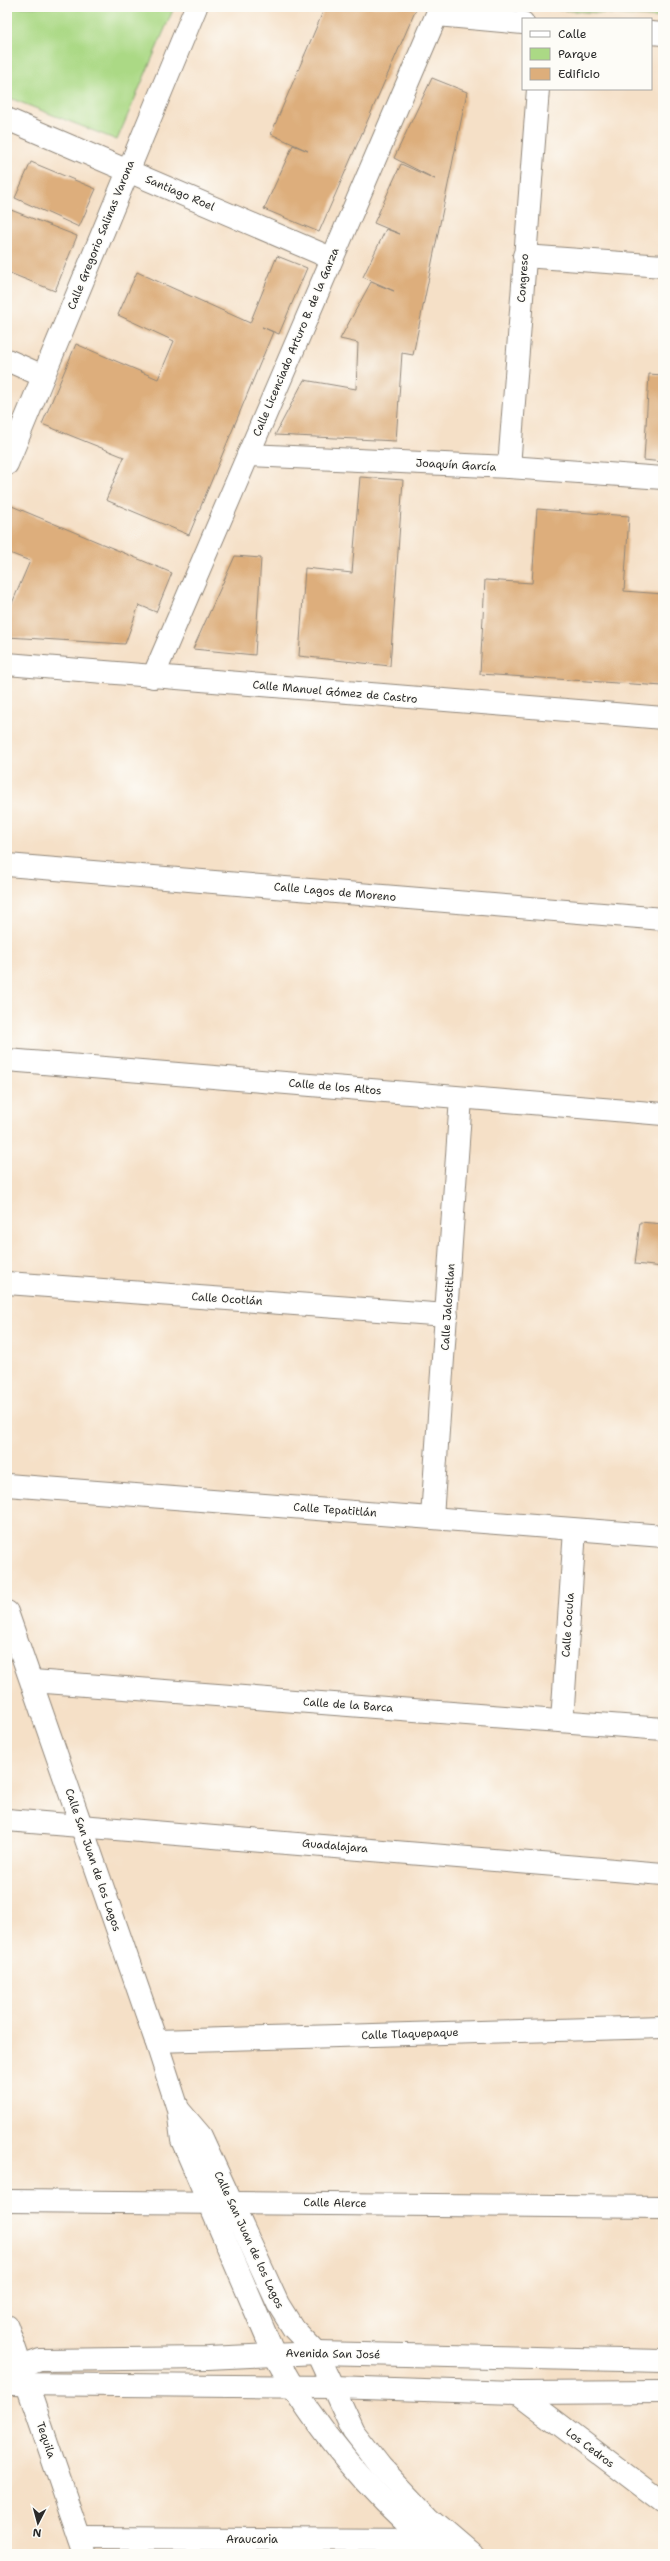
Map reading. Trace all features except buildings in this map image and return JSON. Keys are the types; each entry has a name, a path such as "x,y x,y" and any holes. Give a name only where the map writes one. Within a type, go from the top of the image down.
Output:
{"street":[{"name":"Calle Gregorio Salinas Varona","path":"7,464 196,7"},
{"path":"438,11 522,23"},
{"name":"Calle Licenciado Arturo B. de la Garza","path":"154,677 331,258 438,11"},
{"path":"652,33 663,34"},
{"name":"Congreso","path":"509,467 538,90"},
{"name":"Santiago Roel","path":"7,118 331,258"},
{"path":"524,256 663,266"},
{"path":"7,360 43,376"},
{"name":"Joaquín García","path":"248,455 509,467 663,478"},
{"name":"Calle Manuel Gómez de Castro","path":"7,664 663,718"},
{"name":"Calle Lagos de Moreno","path":"7,865 663,919"},
{"name":"Calle de los Altos","path":"7,1060 663,1114"},
{"name":"Calle Jalostitlan","path":"432,1517 461,1098"},
{"name":"Calle Ocotlán","path":"7,1283 447,1315"},
{"name":"Calle Tepatitlán","path":"7,1485 663,1536"},
{"name":"Calle Cocula","path":"562,1721 575,1530"},
{"name":"Calle San Juan de los Lagos","path":"7,1612 33,1681 156,2041 178,2109 182,2140 274,2354 292,2388 319,2425 362,2477 425,2540 443,2554"},
{"name":"Calle de la Barca","path":"33,1681 663,1729"},
{"name":"Guadalajara","path":"7,1820 81,1824 663,1874"},
{"name":"Calle Tlaquepaque","path":"156,2041 663,2027"},
{"name":"Calle San Juan de los Lagos","path":"178,2109 201,2136 278,2304 293,2328 317,2353 353,2431 381,2467 429,2518 471,2554"},
{"name":"Calle Alerce","path":"7,2201 663,2207"},
{"name":"Tequila","path":"7,2326 16,2378 82,2546"},
{"name":"Avenida San José","path":"16,2378 40,2360 208,2358 317,2353 663,2361"},
{"path":"16,2378 292,2388 333,2387 518,2393 663,2392"},
{"name":"Los Cedros","path":"518,2393 663,2503"},
{"name":"Araucaria","path":"82,2546 425,2540"}],"green space":[{"path":"7,7 166,7 173,10 117,140 7,97"},
{"path":"523,7 663,7 663,18"}]}
